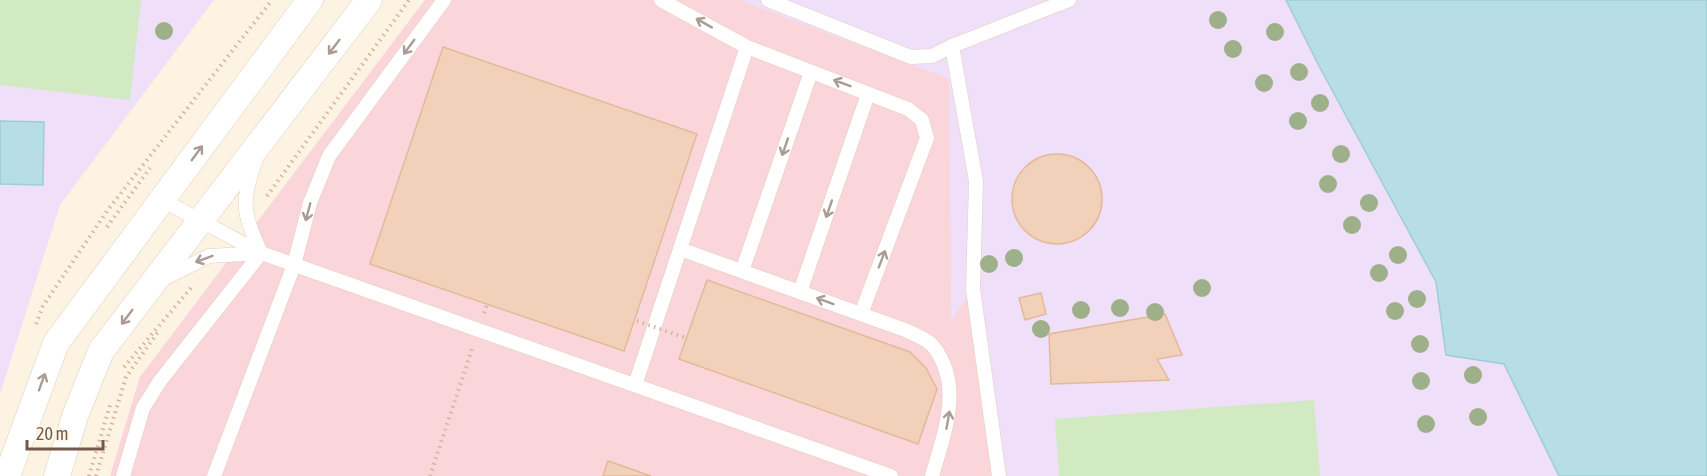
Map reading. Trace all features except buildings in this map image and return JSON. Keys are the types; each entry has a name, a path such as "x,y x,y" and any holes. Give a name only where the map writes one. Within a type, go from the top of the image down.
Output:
{"street":[{"path":"7,476 56,343 310,0"},
{"path":"57,476 75,416 101,351 369,0"}],"lane":[{"path":"214,476 294,265 310,203 329,156 444,0"},
{"path":"661,0 747,47 908,109 922,120 927,138 861,314"},
{"path":"768,0 911,57 932,56 1069,0"},
{"path":"952,46 976,181 973,289 999,476"},
{"path":"635,385 747,47"},
{"path":"742,271 811,72"},
{"path":"800,292 868,94"},
{"path":"261,143 246,189 244,210 261,253"},
{"path":"162,201 261,253 891,476"},
{"path":"680,249 904,330 932,344 945,366 950,390 949,418 932,476"},
{"path":"152,285 209,256 261,253"},
{"path":"123,476 143,408 160,381 261,253"}],"path":[{"path":"34,328 43,306 107,211 272,0"},
{"path":"248,222 409,0"},
{"path":"96,476 126,377 216,256"},
{"path":"430,476 487,304"},
{"path":"120,372 170,315"},
{"path":"637,321 687,338"},
{"path":"89,476 113,394"}],"shaded area":[{"path":"0,0 214,0 60,205 0,394"},
{"path":"425,0 1286,0 1319,66 1436,282 1446,355 1504,364 1559,476 110,476 140,377"},
{"path":"425,0 739,0 949,79 951,321 973,289 992,476 110,476 140,377"}],"green space":[{"path":"0,0 141,0 130,100 0,85"},
{"path":"1314,400 1320,476 1059,476 1055,419"}],"water":[{"path":"1286,0 1707,0 1707,476 1559,476 1504,364 1446,355 1436,282 1319,66"},
{"path":"0,121 44,122 43,185 0,184"}]}
